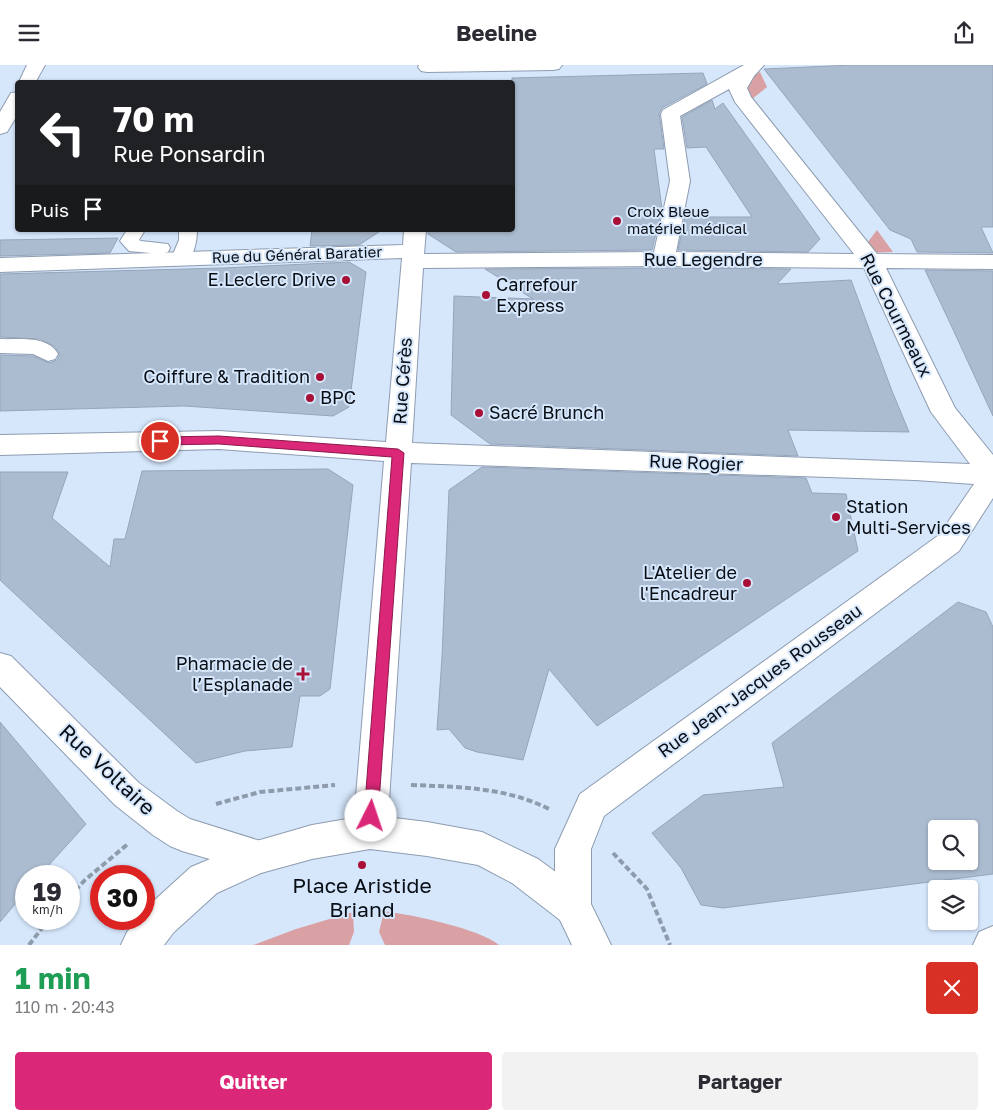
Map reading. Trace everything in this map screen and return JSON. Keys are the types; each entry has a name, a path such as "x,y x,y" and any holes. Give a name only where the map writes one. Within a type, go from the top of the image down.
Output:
{"street":[{"path":"28,80 36,65"},
{"path":"427,72 553,65"},
{"path":"664,259 680,181 670,114 751,69"},
{"name":"Rue Courmeaux","path":"751,69 738,88 742,98 872,262 944,412 993,475"},
{"path":"0,127 15,102"},
{"name":"Rue Legendre","path":"414,247 664,259 993,262"},
{"name":"Rue du Général Baratier","path":"0,265 181,259 414,247"},
{"name":"Rue Cérès","path":"370,832 414,247"},
{"name":"Rue Rogier","path":"0,445 219,440 398,453 905,470 993,475"},
{"name":"Rue Jean-Jacques Rousseau","path":"573,907 573,849 592,805 949,543 993,475"},
{"name":"Rue Voltaire","path":"0,666 127,794 165,823 182,834 258,856"},
{"path":"140,945 161,919 204,880 258,856 312,842 370,832 427,839 482,849 524,871 573,907 592,945"}],"lane":[{"path":"135,232 129,241 136,247 161,248"},
{"name":"Rue du Général Baratier","path":"181,259 188,240 188,232"},
{"path":"0,346 38,347 48,354"}],"path":[{"path":"29,945 41,930"}],"shaded area":[{"path":"760,72 767,87 752,99 746,85 751,76"},
{"path":"877,230 893,252 869,253 864,247"},
{"path":"384,911 461,928 476,933 499,945 385,945 379,932"},
{"path":"353,912 354,932 349,945 253,945 296,929"}],"building":[{"path":"852,65 993,65 993,227 981,227 993,253 917,252 911,239 890,230 764,69"},
{"path":"703,73 707,84 662,108 659,113 664,149 654,149 662,209 652,250 456,252 428,234 428,232 515,232 515,80 512,80 512,78"},
{"path":"712,100 715,109 723,103 820,239 808,252 678,250 685,217 752,217 706,147 687,148 682,117"},
{"path":"312,232 379,232 359,245 310,246"},
{"path":"118,238 110,253 0,256 0,240"},
{"path":"349,262 366,272 349,407 333,416 184,406 0,411 0,355 33,356 49,363 57,360 60,354 54,346 40,339 0,337 0,274 223,268"},
{"path":"485,269 791,269 777,284 851,280 909,432 788,430 798,456 490,444 451,415 454,296 533,299"},
{"path":"925,270 993,271 993,416 950,323"},
{"path":"482,467 806,478 812,493 846,494 858,551 597,726 549,669 523,760 477,752 465,748 449,729 437,730 449,490"},
{"path":"328,469 353,485 330,689 320,696 300,696 292,747 245,751 196,763 0,580 0,472 68,472 52,518 110,567 114,539 125,539 142,471"},
{"path":"958,602 986,612 993,627 993,874 945,880 928,880 928,882 723,908 701,905 681,868 652,833 703,795 784,787 772,743"},
{"path":"0,722 86,824 49,865 15,865 15,904 0,922"}],"place":[{"name":"Croix Bleue matériel médical","path":"617,221"},
{"name":"E.Leclerc Drive","path":"346,280"},
{"name":"Carrefour Express","path":"486,295"},
{"name":"Coiffure & Tradition","path":"320,377"},
{"name":"BPC","path":"310,398"},
{"name":"Sacré Brunch","path":"479,413"},
{"name":"Station Multi-Services","path":"836,517"},
{"name":"L'Atelier de l'Encadreur","path":"747,583"},
{"name":"Pharmacie de l’Esplanade","path":"303,674"},
{"name":"Place Aristide Briand","path":"362,865"}],"route":[{"path":"160,441 219,440 398,453 371,816"}]}
